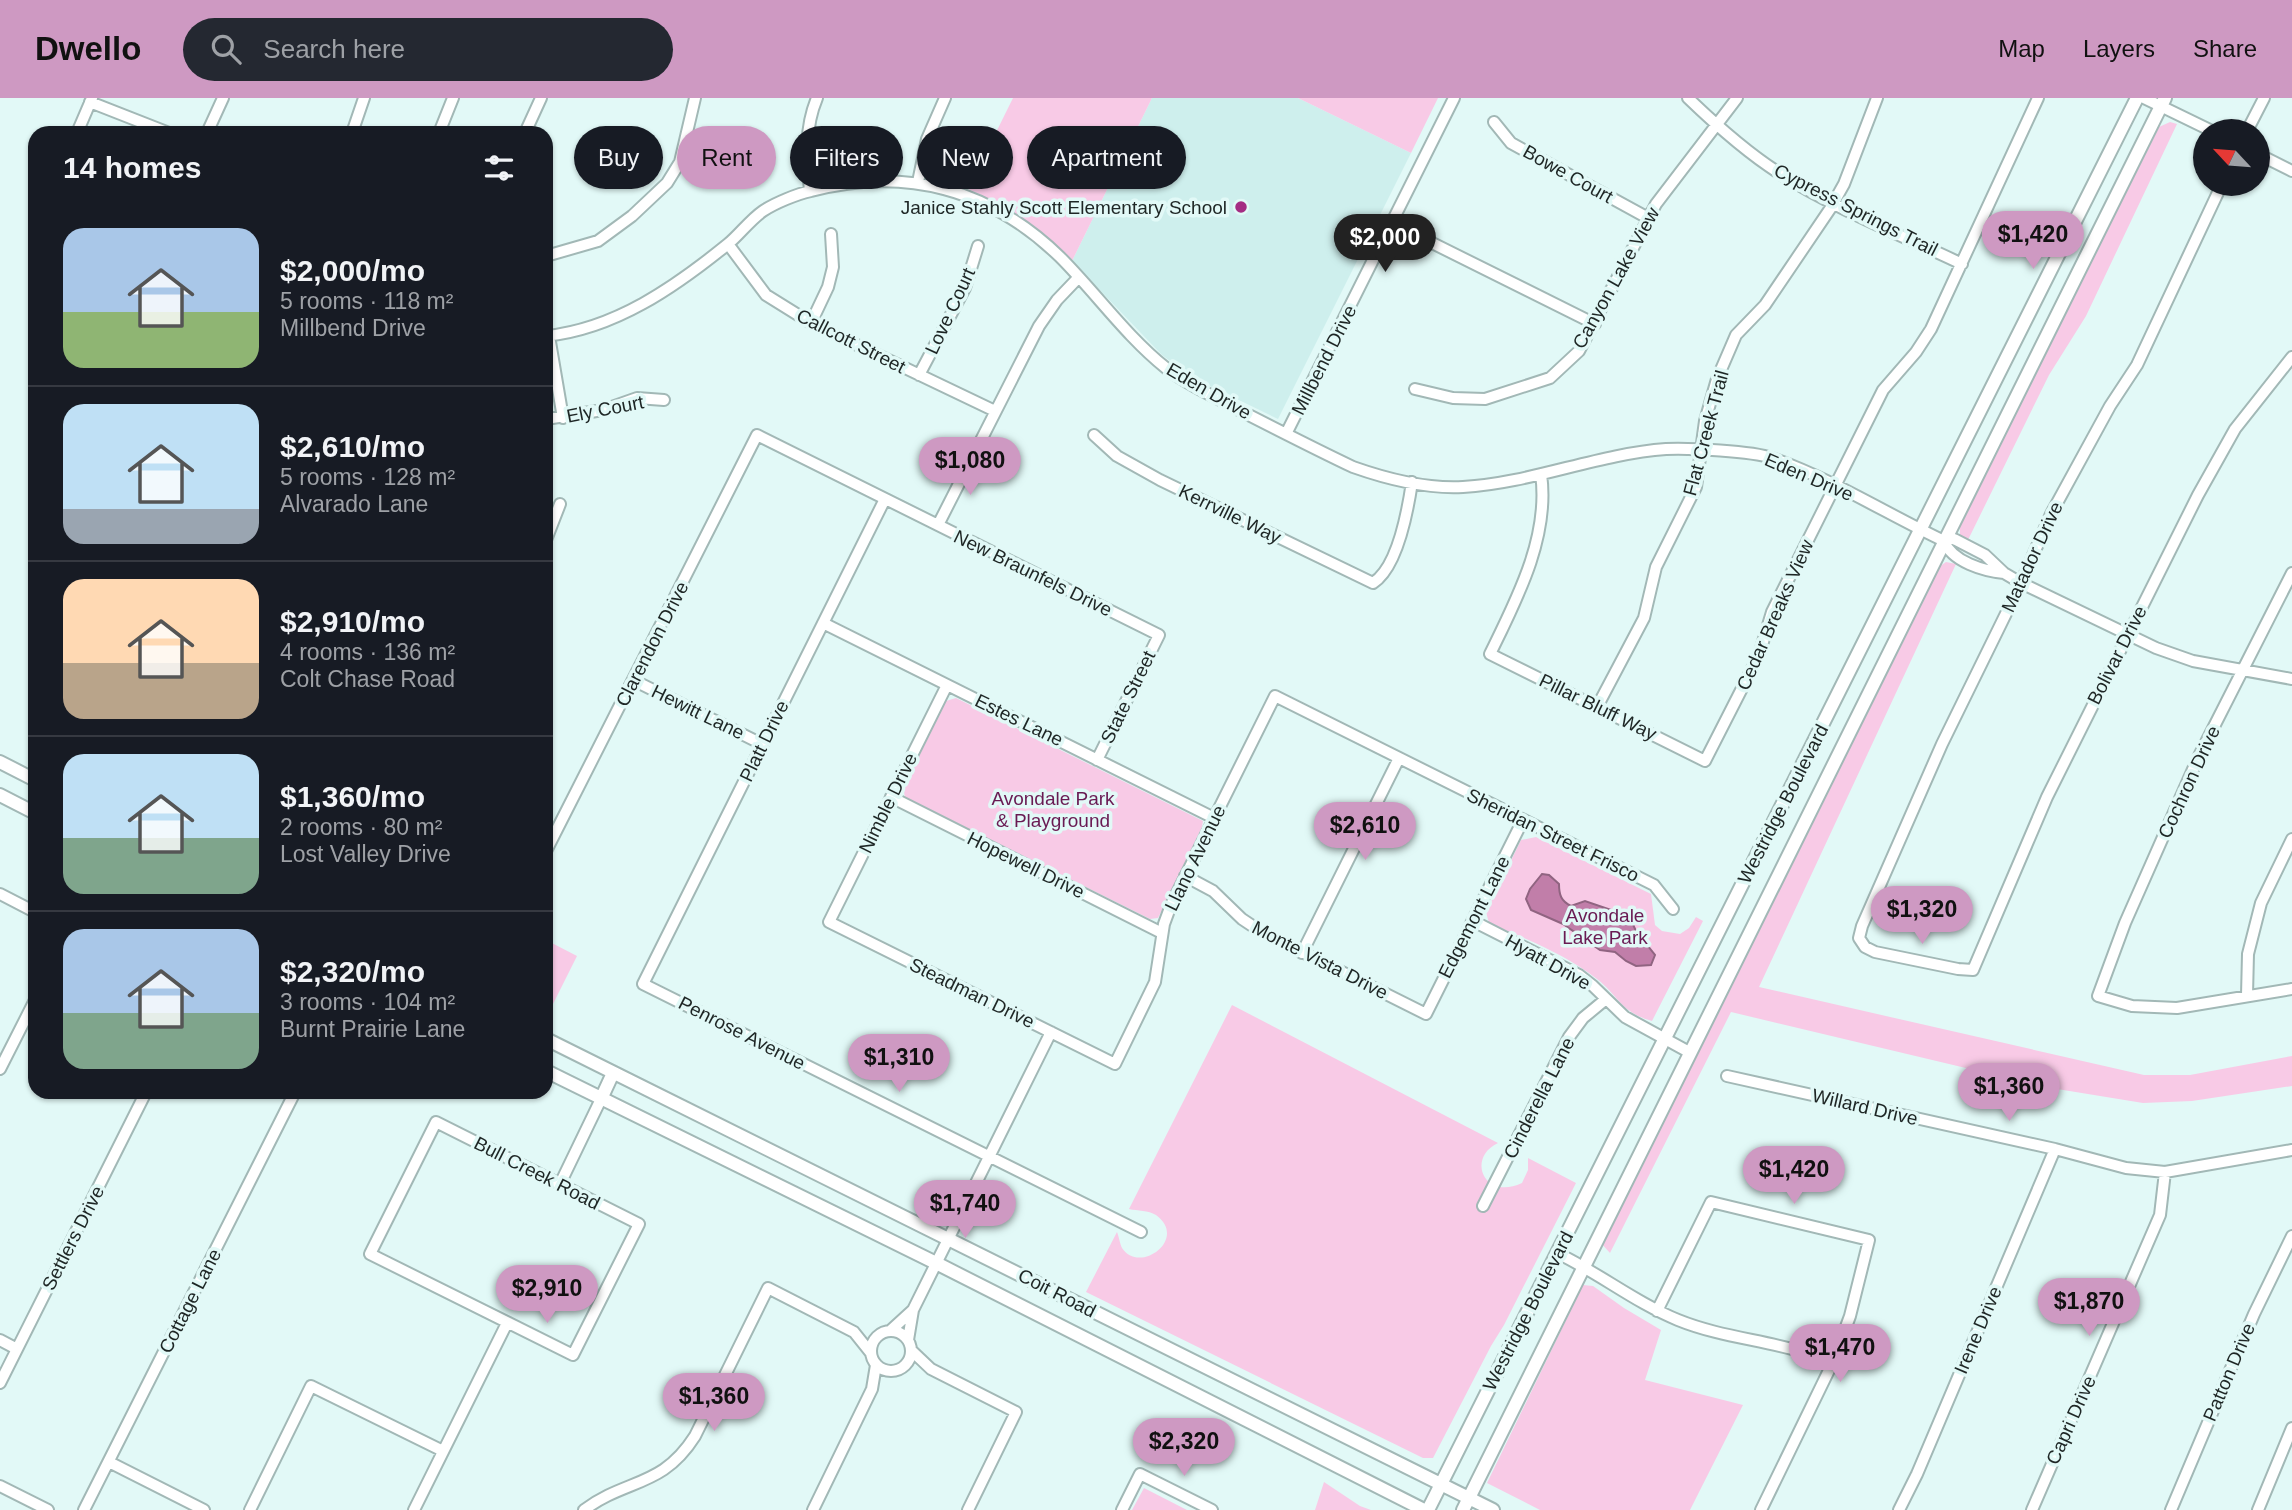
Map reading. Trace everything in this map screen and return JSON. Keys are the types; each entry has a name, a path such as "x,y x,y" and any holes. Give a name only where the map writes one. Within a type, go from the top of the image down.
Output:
{"main road":[{"name":"Westridge Boulevard","path":"1426,1510 1922,531 2137,98"},
{"name":"Westridge Boulevard","path":"1466,1504 2163,102"},
{"path":"0,762 28,776"},
{"path":"0,795 28,809"},
{"name":"Coit Road","path":"553,1043 1441,1485 1466,1504 1493,1510"},
{"path":"601,1099 613,1073"},
{"name":"Coit Road","path":"553,1075 1426,1510"}],"street":[{"path":"209,126 223,98"},
{"path":"354,126 364,98"},
{"path":"442,126 453,98"},
{"path":"528,126 541,98"},
{"path":"553,254 598,241 632,216 667,183 680,162 695,98"},
{"path":"810,191 806,146 808,121 817,98"},
{"path":"933,126 945,98"},
{"name":"Millbend Drive","path":"1286,434 1454,98"},
{"name":"Cypress Springs Trail","path":"1688,98 1717,126 1778,173 1962,264"},
{"name":"Canyon Lake View","path":"1415,389 1453,398 1485,399 1550,378 1579,351 1656,204 1737,98"},
{"name":"Flat Creek Trail","path":"1597,707 1644,618 1656,567 1696,487 1705,421 1717,379 1736,335 1765,305 1834,203 1877,98"},
{"name":"Cedar Breaks View","path":"1705,761 1759,655 1772,612 1883,390 1916,352 1931,329 2038,98"},
{"path":"2144,98 2163,102 2193,120"},
{"path":"2253,119 2264,98"},
{"path":"80,126 91,100 152,126"},
{"name":"Bowe Court","path":"1494,122 1511,143 1648,218"},
{"path":"2270,160 2292,172"},
{"name":"Eden Drive","path":"553,335 579,330 621,316 661,292 728,244 763,211 810,191 887,180 917,182"},
{"name":"Eden Drive","path":"950,189 985,203 1012,220 1060,258 1126,331 1169,371 1185,382 1353,467 1412,482 1461,487 1491,484 1610,458 1666,449 1770,457 1835,485 1944,541 1951,538 1985,555 2004,573 2021,583 2156,648 2193,660 2292,679"},
{"name":"Matador Drive","path":"1973,970 1875,952 1865,947 1859,938 1942,744 2021,583 2051,514 2110,406 2137,365 2216,196"},
{"path":"1392,223 1594,324"},
{"path":"811,323 828,287 833,267 831,234"},
{"name":"Callcott Street","path":"728,244 766,295 811,323 995,411"},
{"name":"Love Court","path":"919,375 965,288 978,246"},
{"path":"938,525 1039,326 1057,300 1078,278"},
{"name":"Bolivar Drive","path":"1973,970 2046,797 2197,495 2235,429 2292,357"},
{"path":"553,363 563,418"},
{"name":"Ely Court","path":"553,419 603,410 636,398 664,400"},
{"name":"New Braunfels Drive","path":"757,435 1159,635"},
{"name":"Clarendon Drive","path":"553,838 757,435"},
{"name":"Kerrville Way","path":"1094,435 1117,456 1160,480 1373,583 1380,579 1400,535 1412,482"},
{"name":"Pillar Bluff Way","path":"1541,474 1543,492 1538,529 1527,572 1490,653 1705,761"},
{"name":"Platt Drive","path":"643,984 885,499"},
{"path":"553,522 560,504"},
{"name":"Cochron Drive","path":"2248,995 2177,1009 2132,1006 2098,996 2124,923 2198,758 2292,573"},
{"name":"Estes Lane","path":"823,623 1214,818"},
{"name":"State Street","path":"1097,760 1159,635"},
{"name":"Hewitt Lane","path":"633,680 762,744"},
{"name":"Nimble Drive","path":"829,922 947,685"},
{"name":"Sheridan Street Frisco","path":"1275,696 1654,885 1673,909"},
{"name":"Llano Avenue","path":"1115,1064 1155,982 1168,911 1275,696"},
{"path":"1302,953 1399,758"},
{"name":"Hopewell Drive","path":"891,797 1162,933"},
{"name":"Edgemont Lane","path":"1426,1014 1523,820"},
{"path":"2292,839 2261,903 2248,954 2248,995 2292,989"},
{"name":"Monte Vista Drive","path":"1185,876 1213,891 1252,927 1426,1014"},
{"path":"0,894 28,908"},
{"name":"Hyatt Drive","path":"1473,921 1579,975 1625,1017 1689,1052"},
{"name":"Steadman Drive","path":"829,922 1115,1064"},
{"name":"Penrose Avenue","path":"643,984 1141,1232"},
{"name":"Cinderella Lane","path":"1483,1206 1570,1037 1583,1018 1606,999"},
{"path":"0,1069 28,1014"},
{"path":"872,1388 909,1360 912,1310 1051,1032"},
{"name":"Willard Drive","path":"1727,1076 2054,1149 2126,1168 2165,1172 2292,1150"},
{"name":"Settlers Drive","path":"0,1383 142,1099"},
{"name":"Cottage Lane","path":"84,1510 291,1099"},
{"path":"560,1184 601,1099"},
{"name":"Bull Creek Road","path":"436,1122 560,1184 639,1224 573,1355 370,1254 436,1122"},
{"name":"Irene Drive","path":"1899,1510 1917,1474 2054,1149"},
{"name":"Capri Drive","path":"2032,1510 2160,1215 2165,1172"},
{"path":"1657,1311 1711,1202 1869,1240 1850,1316 1833,1362 1761,1510"},
{"name":"Patton Drive","path":"2171,1510 2254,1314 2292,1236"},
{"path":"1557,1253 1583,1265 1657,1311 1707,1331 1792,1349 1833,1362"},
{"path":"584,1510 610,1495 653,1478 683,1452 695,1436 768,1288 854,1332 870,1352 876,1365 872,1388 813,1510"},
{"path":"870,1352 873,1342 912,1310"},
{"path":"414,1510 507,1323"},
{"path":"854,1332 900,1333 931,1369 1016,1412 968,1510"},
{"path":"0,1340 17,1349"},
{"path":"876,1365 885,1370 931,1369"},
{"path":"250,1510 312,1386 443,1451"},
{"path":"2258,1510 2292,1428"},
{"path":"109,1462 204,1510"},
{"path":"1122,1510 1140,1474 1212,1510"},
{"path":"0,1486 48,1510"}],"shaded area":[{"name":"Janice Stahly Scott Elementary School","path":"1152,98 1298,98 1411,153 1278,419 1193,378 1162,355 1072,261 1107,189 1186,189 1186,126 1138,126"},
{"path":"1542,874 1549,875 1559,884 1561,897 1571,906 1585,901 1629,916 1636,931 1655,955 1651,965 1636,966 1615,952 1600,950 1563,924 1531,910 1526,899"}],"green space":[{"path":"1013,98 1152,98 1138,126 1027,126 1027,189 1107,189 1072,261 1024,220 968,189 1013,189 1013,126 999,126"},
{"path":"1298,98 1438,98 1411,153"},
{"path":"2170,122 2177,124 2086,316 2049,375 1967,542 1960,537 1960,524 2159,127"},
{"path":"1946,562 1956,564 1759,987 2144,1075 2190,1075 2292,1056 2292,1086 2192,1101 2143,1103 2045,1087 1731,1012 1610,1253 1600,1242 1939,567"},
{"name":"Avondale Park & Playground","path":"956,698 1203,821 1158,918 1150,919 905,797 903,788 946,701"},
{"name":"Avondale Lake Park","path":"1536,837 1651,894 1655,925 1662,931 1680,934 1689,928 1696,917 1703,921 1652,1021 1626,1008 1597,979 1572,962 1489,923 1486,912 1521,840"},
{"path":"553,944 577,956 553,1004"},
{"path":"1232,1005 1498,1143 1488,1150 1483,1158 1484,1175 1489,1182 1509,1187 1522,1183 1528,1170 1528,1158 1576,1183 1433,1458 1423,1458 1086,1292 1117,1232 1122,1248 1139,1258 1158,1251 1164,1243 1167,1234 1165,1224 1156,1215 1129,1209"},
{"path":"1583,1285 1593,1286 1661,1330 1645,1380 1743,1405 1690,1510 1540,1510 1487,1483"},
{"path":"1324,1482 1360,1506 1371,1510 1315,1510"},
{"path":"1144,1488 1187,1510 1132,1510"}],"place":[{"name":"Janice Stahly Scott Elementary School","path":"1241,207"}]}
